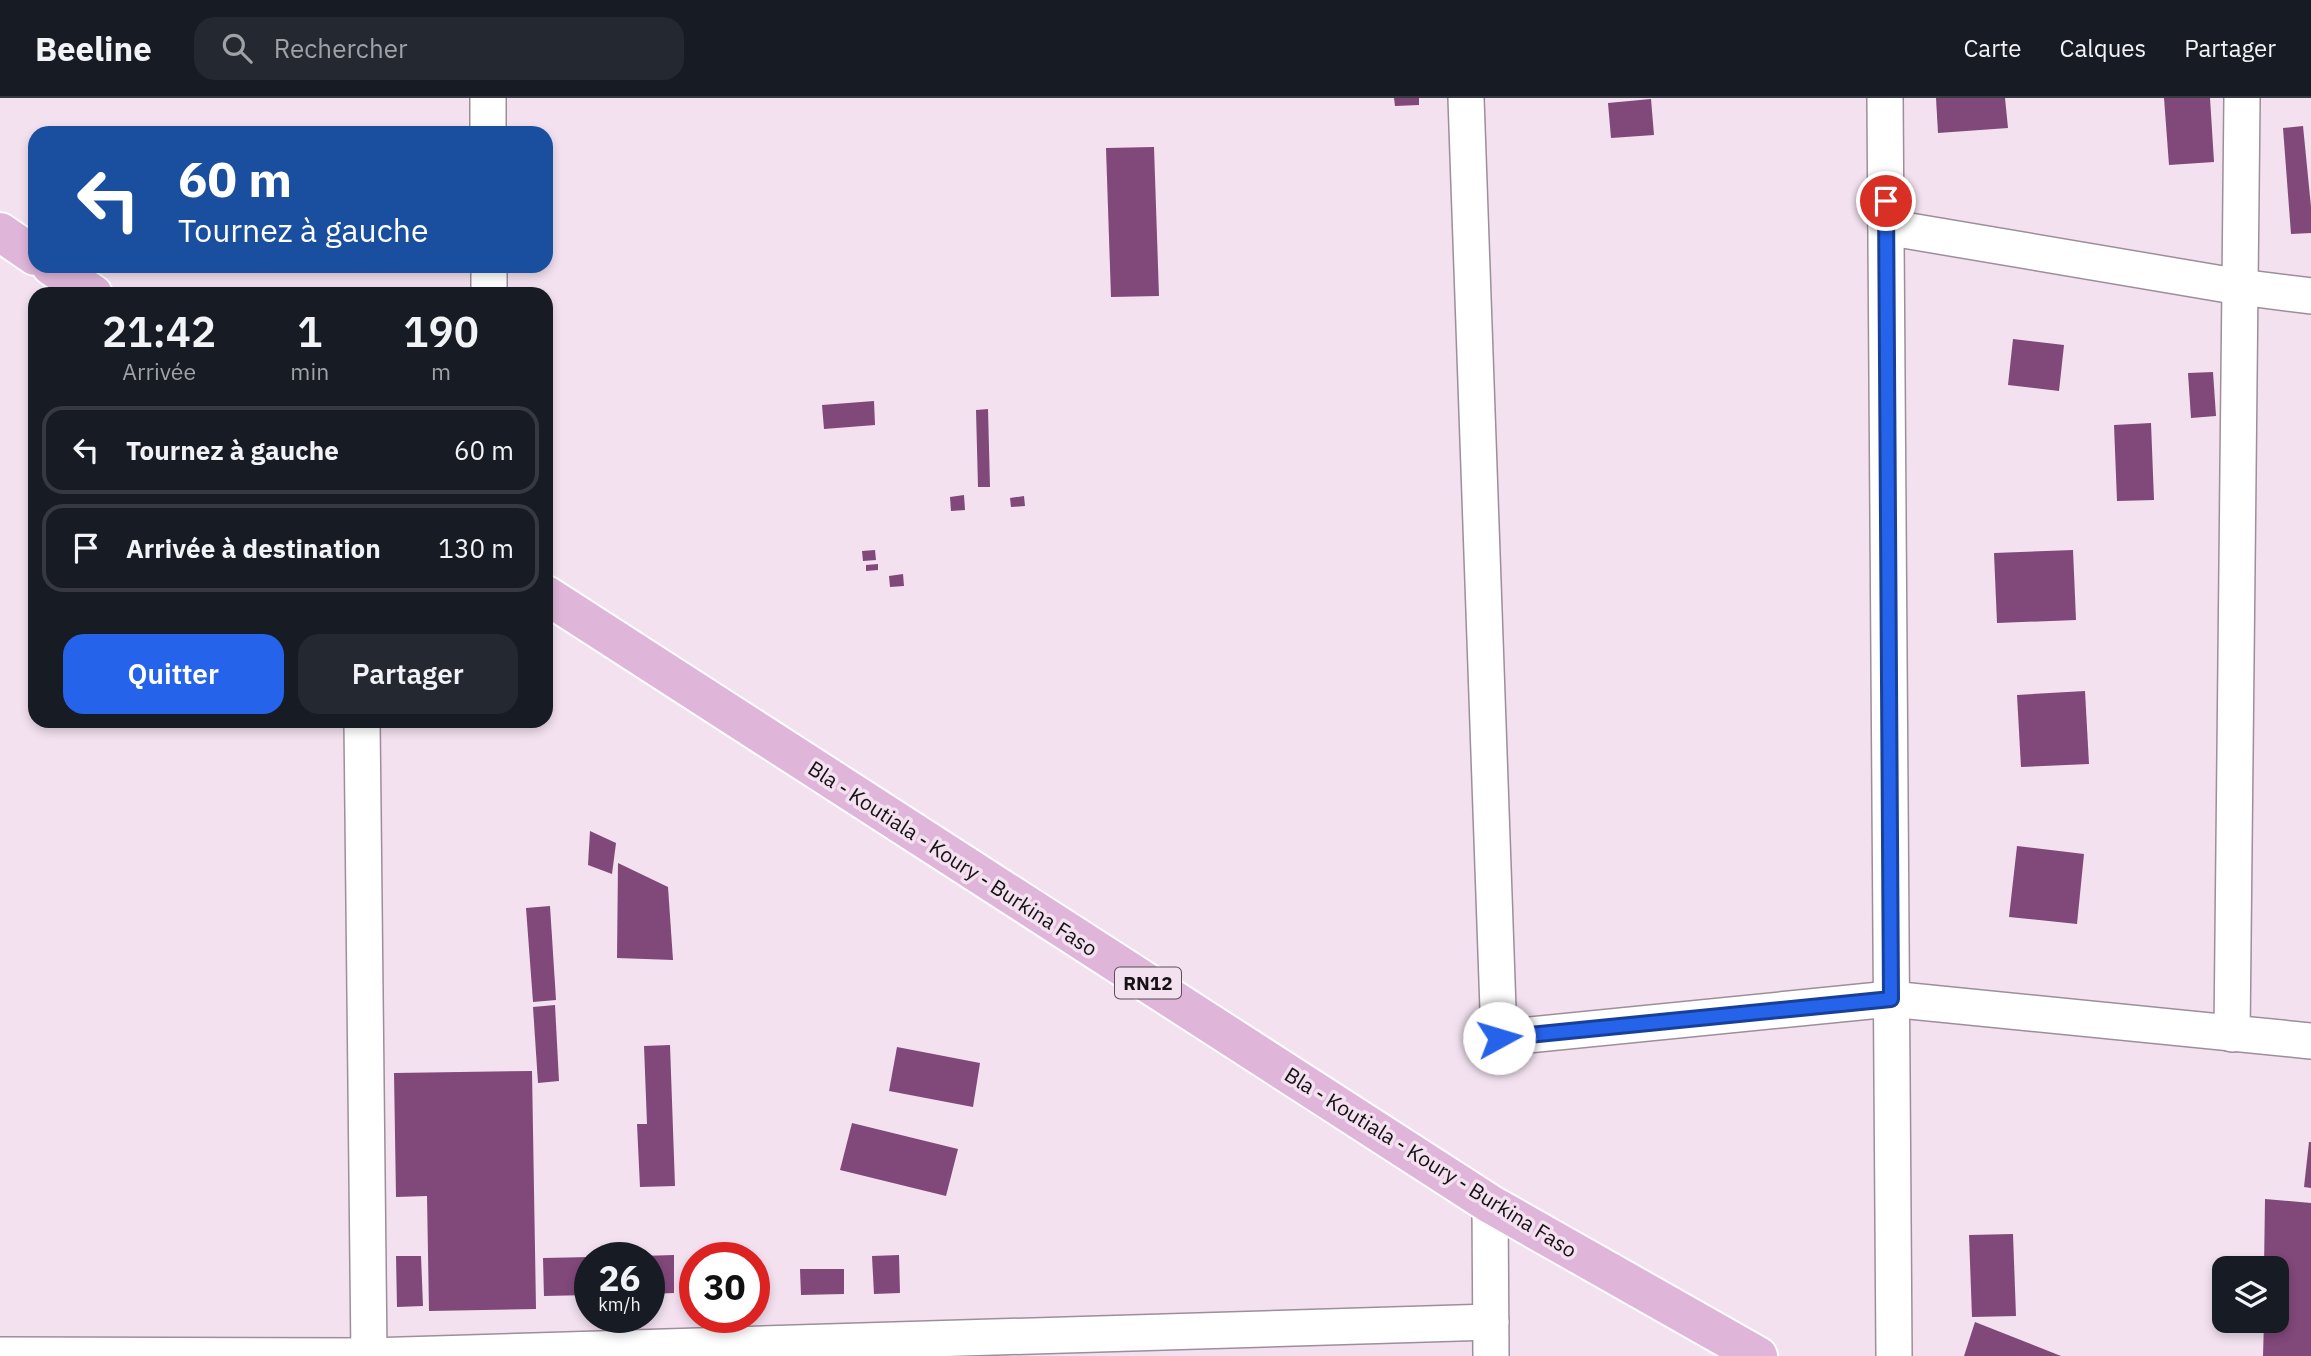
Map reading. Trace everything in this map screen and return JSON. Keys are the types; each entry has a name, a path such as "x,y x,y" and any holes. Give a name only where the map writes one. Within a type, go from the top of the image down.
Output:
{"main road":[{"path":"0,232 28,251"},
{"path":"62,273 82,287"},
{"name":"Bla - Koutiala - Koury - Burkina Faso","path":"553,600 1490,1204 1758,1356"}],"street":[{"path":"488,98 488,126"},
{"path":"1466,98 1499,1038 1891,999 2311,1041"},
{"path":"1885,98 1894,1356"},
{"path":"2232,1034 2242,98"},
{"path":"1886,227 2240,287 2311,296"},
{"path":"362,728 369,1356"},
{"path":"0,1355 369,1356 1491,1339 1490,1204"}],"building":[{"path":"1394,98 1419,98 1419,105 1395,106"},
{"path":"1936,98 2005,98 2008,128 1938,133"},
{"path":"2164,98 2210,98 2214,162 2169,165"},
{"path":"1651,99 1654,135 1611,138 1608,103"},
{"path":"2303,126 2311,233 2291,234 2283,128"},
{"path":"1154,147 1159,296 1111,297 1106,148"},
{"path":"2013,339 2064,345 2059,391 2008,385"},
{"path":"2213,372 2216,416 2191,418 2188,373"},
{"path":"874,401 875,425 824,429 822,405"},
{"path":"988,409 990,487 978,487 976,410"},
{"path":"2151,423 2154,500 2117,501 2114,425"},
{"path":"964,495 965,510 951,511 950,497"},
{"path":"1024,496 1025,506 1011,507 1010,498"},
{"path":"875,550 876,560 863,561 862,551"},
{"path":"2073,550 2076,620 1997,623 1994,553"},
{"path":"878,564 878,570 866,571 866,565"},
{"path":"903,574 904,586 890,587 889,576"},
{"path":"2085,691 2089,764 2021,767 2017,695"},
{"path":"590,831 616,843 612,874 588,865"},
{"path":"2017,846 2084,854 2077,924 2009,917"},
{"path":"618,863 668,887 673,960 617,958"},
{"path":"550,906 556,1000 533,1002 526,908"},
{"path":"555,1005 559,1081 538,1083 533,1007"},
{"path":"670,1045 675,1186 640,1187 637,1124 647,1124 644,1046"},
{"path":"897,1047 980,1063 973,1107 889,1091"},
{"path":"532,1071 536,1309 429,1311 427,1196 396,1197 394,1073"},
{"path":"852,1123 958,1149 946,1196 840,1170"},
{"path":"2311,1142 2311,1188 2304,1187"},
{"path":"2265,1199 2311,1203 2311,1356 2263,1356 2264,1333 2289,1333 2289,1256 2264,1256"},
{"path":"2013,1234 2016,1316 1972,1317 1969,1235"},
{"path":"665,1255 674,1255 674,1293 665,1293"},
{"path":"899,1255 900,1293 874,1294 872,1256"},
{"path":"396,1256 421,1256 423,1306 397,1307"},
{"path":"574,1257 574,1295 544,1296 543,1258"},
{"path":"800,1269 844,1269 844,1294 801,1295"},
{"path":"1975,1322 2061,1356 1964,1356"}],"route":[{"path":"1499,1038 1891,999 1886,201"}]}
